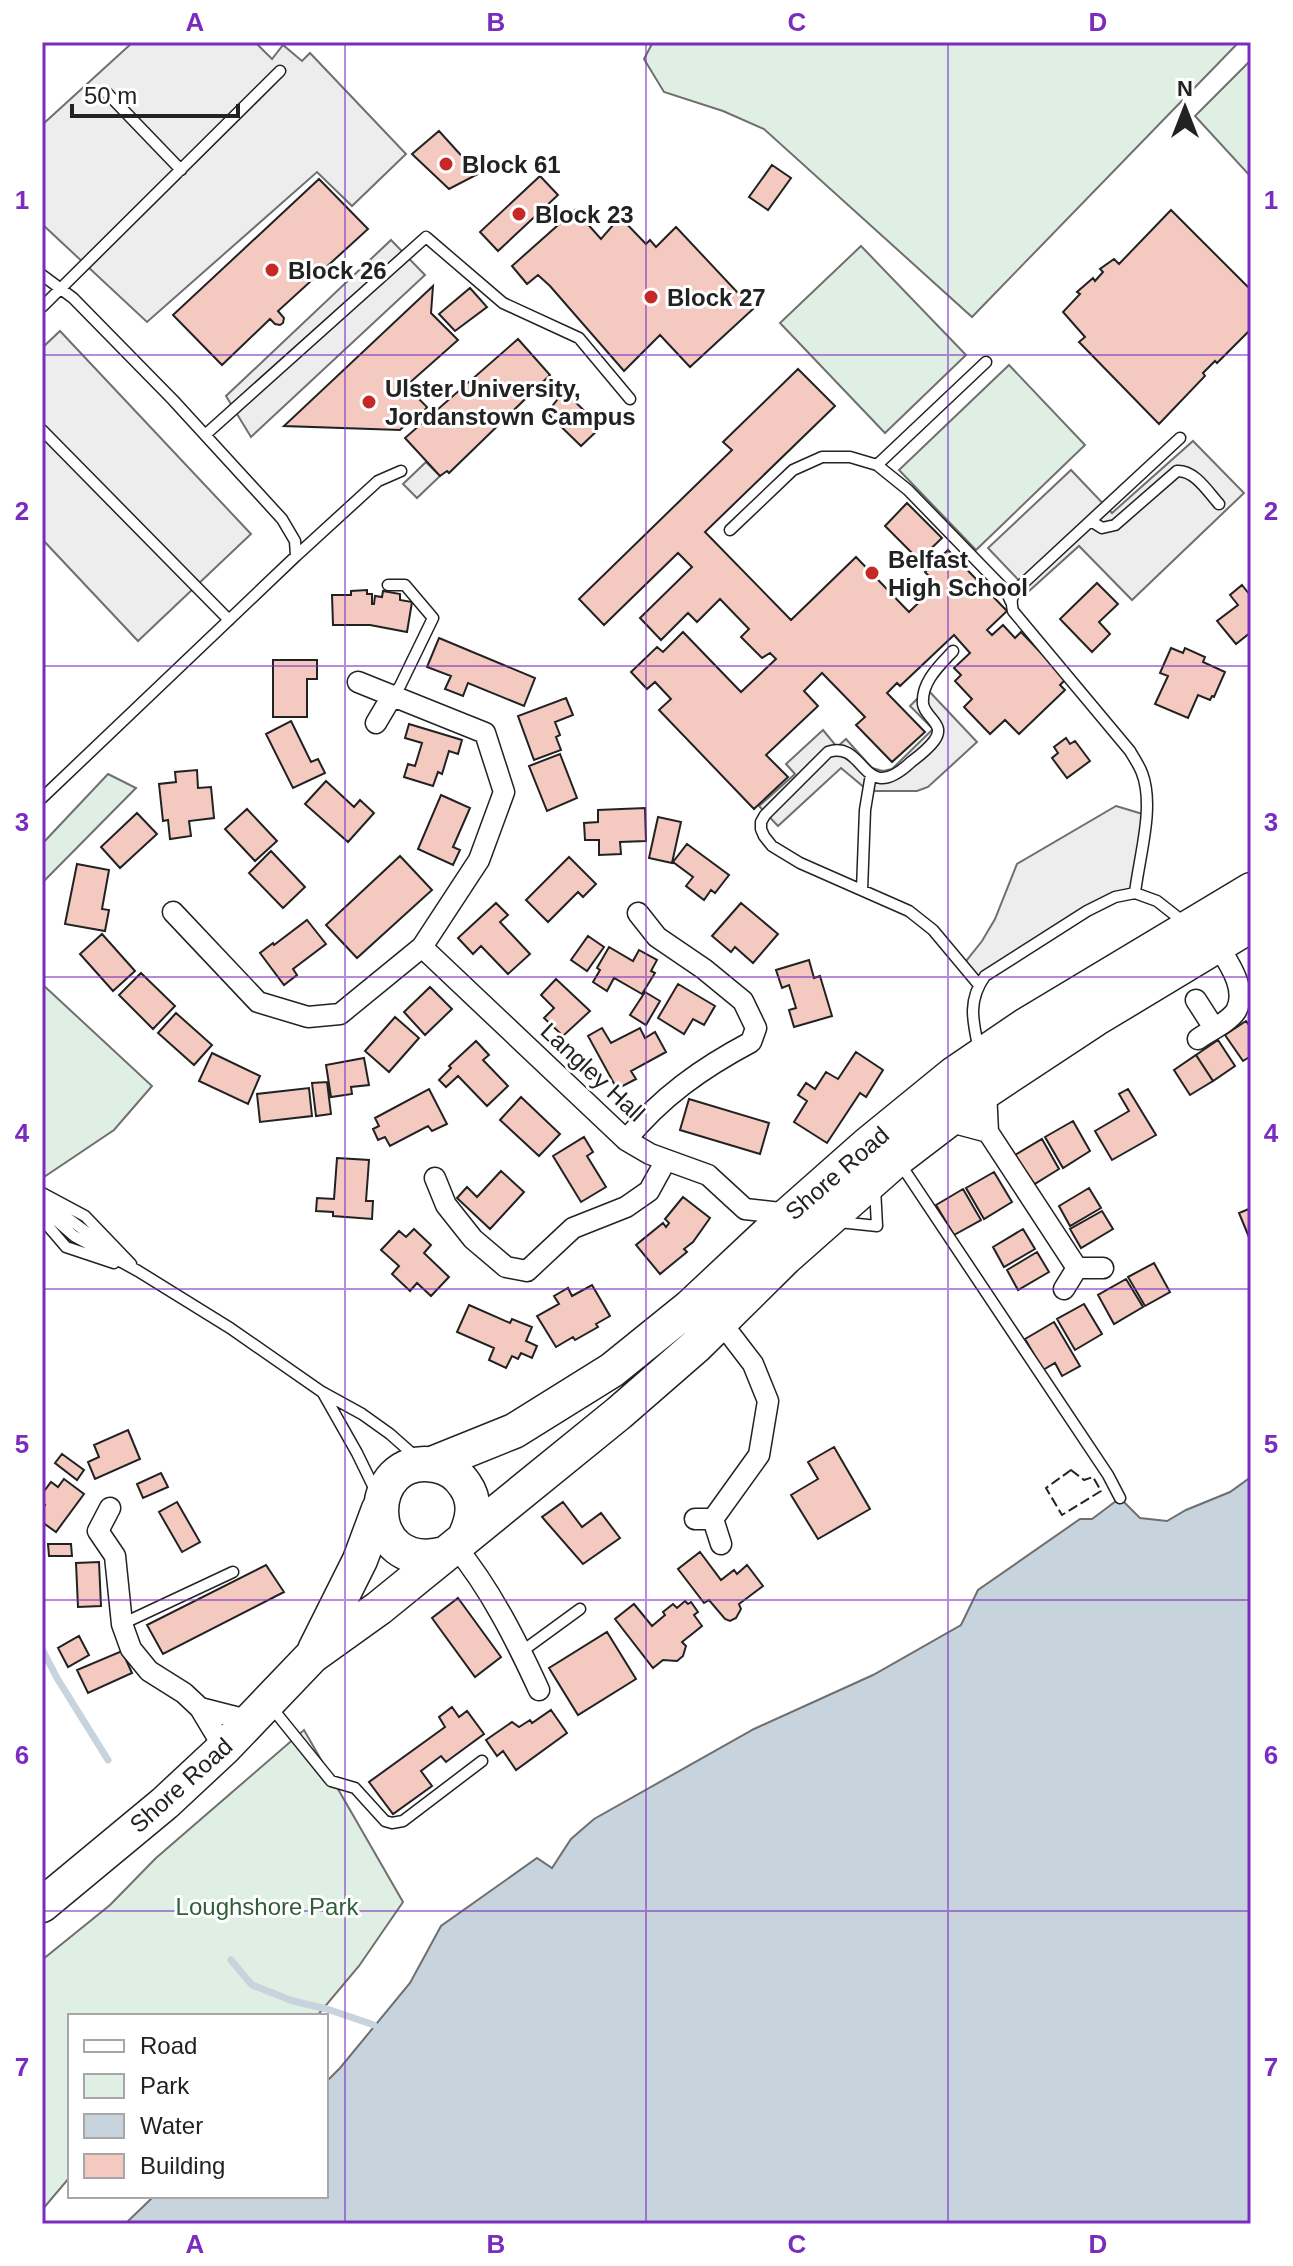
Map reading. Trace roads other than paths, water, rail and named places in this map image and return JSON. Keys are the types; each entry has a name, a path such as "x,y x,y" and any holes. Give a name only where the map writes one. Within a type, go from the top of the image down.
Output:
{"highway":[{"name":"Shore Road","path":"42,1905 165,1803 260,1712 312,1656 379,1608 619,1413 696,1346 785,1258 886,1169 986,1091 1095,1019 1203,935 1251,890"},
{"name":"Shore Road","path":"428,1464 514,1431 612,1370 690,1307 867,1145 954,1074 1026,1025 1203,935 1251,925"},
{"path":"428,1464 457,1475 466,1485 473,1512 471,1525 455,1546 432,1557 418,1557 405,1553 386,1535 380,1506 384,1490 391,1480 411,1466 428,1464"},
{"name":"Shore Road","path":"312,1656 360,1560 380,1506"}],"street":[{"path":"173,912 258,1002 308,1017 340,1014 422,947 479,860 504,792 485,733 358,682"},
{"path":"376,723 392,696"},
{"path":"626,1140 646,1115 682,1084 751,1042 756,1028 743,1001 657,937 638,913"},
{"path":"1196,1000 1206,1033 1235,1014 1239,1000 1233,971 1203,935"},
{"name":"Langley Hall","path":"422,947 626,1140 650,1154 708,1175 745,1209"},
{"path":"986,1091 988,1132 1077,1268"},
{"path":"947,1121 988,1132"},
{"path":"435,1178 446,1205 473,1239 506,1267 527,1271 573,1228 626,1207 649,1191 666,1160"},
{"path":"746,1255 745,1209 789,1214"},
{"path":"1077,1268 1103,1268"},
{"path":"1064,1289 1077,1268"},
{"path":"720,1321 753,1364 768,1401 759,1455 704,1519 721,1544"},
{"path":"110,1508 98,1531 115,1556 122,1624 131,1649 149,1671 184,1693 200,1708 224,1748"},
{"path":"455,1546 466,1558 521,1652 539,1690"},
{"path":"200,1708 260,1712"}],"lane":[{"path":"42,307 280,71"},
{"path":"106,92 181,170"},
{"path":"205,435 426,237 503,303 579,338 630,399"},
{"path":"42,275 73,298 282,519 295,541 296,556"},
{"path":"877,465 986,362"},
{"path":"42,430 229,620"},
{"path":"1135,893 1146,822 1146,792 1142,773 1130,751 1013,611 1012,596 1180,438"},
{"path":"730,530 793,470 822,457 850,457 877,465 908,490 1006,591 1012,603"},
{"path":"1091,521 1102,528 1115,525 1171,474 1184,470 1219,504"},
{"path":"42,798 378,481 401,471"},
{"path":"388,585 405,585 433,618 400,686 392,696"},
{"path":"953,651 933,673 923,697 924,709 935,720 938,734 898,775 888,779 871,774 845,751 836,749 828,752 761,822 764,836 772,846 800,863 909,911 933,930 979,985"},
{"path":"862,890 865,810 871,774"},
{"path":"981,1056 972,1016 979,985 985,976 1087,911 1115,897 1135,893 1157,901 1203,935"},
{"path":"886,1169 1108,1475 1120,1498"},
{"path":"42,1193 85,1216 138,1271"},
{"path":"42,1199 138,1271"},
{"path":"42,1208 74,1236 230,1328 322,1392 362,1414 428,1464"},
{"path":"42,1219 66,1247 138,1271"},
{"path":"322,1392 357,1453 380,1506"},
{"path":"122,1624 233,1572"},
{"path":"521,1652 580,1609"},
{"path":"260,1712 331,1781 355,1788 385,1821 392,1823 403,1821 482,1761"}],"water":[{"path":"1251,1477 1251,2224 125,2224 152,2198 328,2198 328,2080 410,1983 441,1926 537,1858 552,1868 571,1839 594,1819 754,1729 873,1675 961,1625 978,1590 1080,1519 1092,1519 1120,1498 1140,1518 1167,1521 1230,1492"}],"waterway":[{"path":"42,1649 108,1760"},
{"path":"231,1960 252,1985 293,2001 374,2025"}],"place":[{"name":"Block 61","path":"446,164"},
{"name":"Block 23","path":"519,214"},
{"name":"Block 26","path":"272,270"},
{"name":"Block 27","path":"651,297"},
{"name":"Ulster University, Jordanstown Campus","path":"369,402"},
{"name":"Belfast High School","path":"872,573"}],"park label":[{"name":"Loughshore Park","path":"267,1906"}]}
